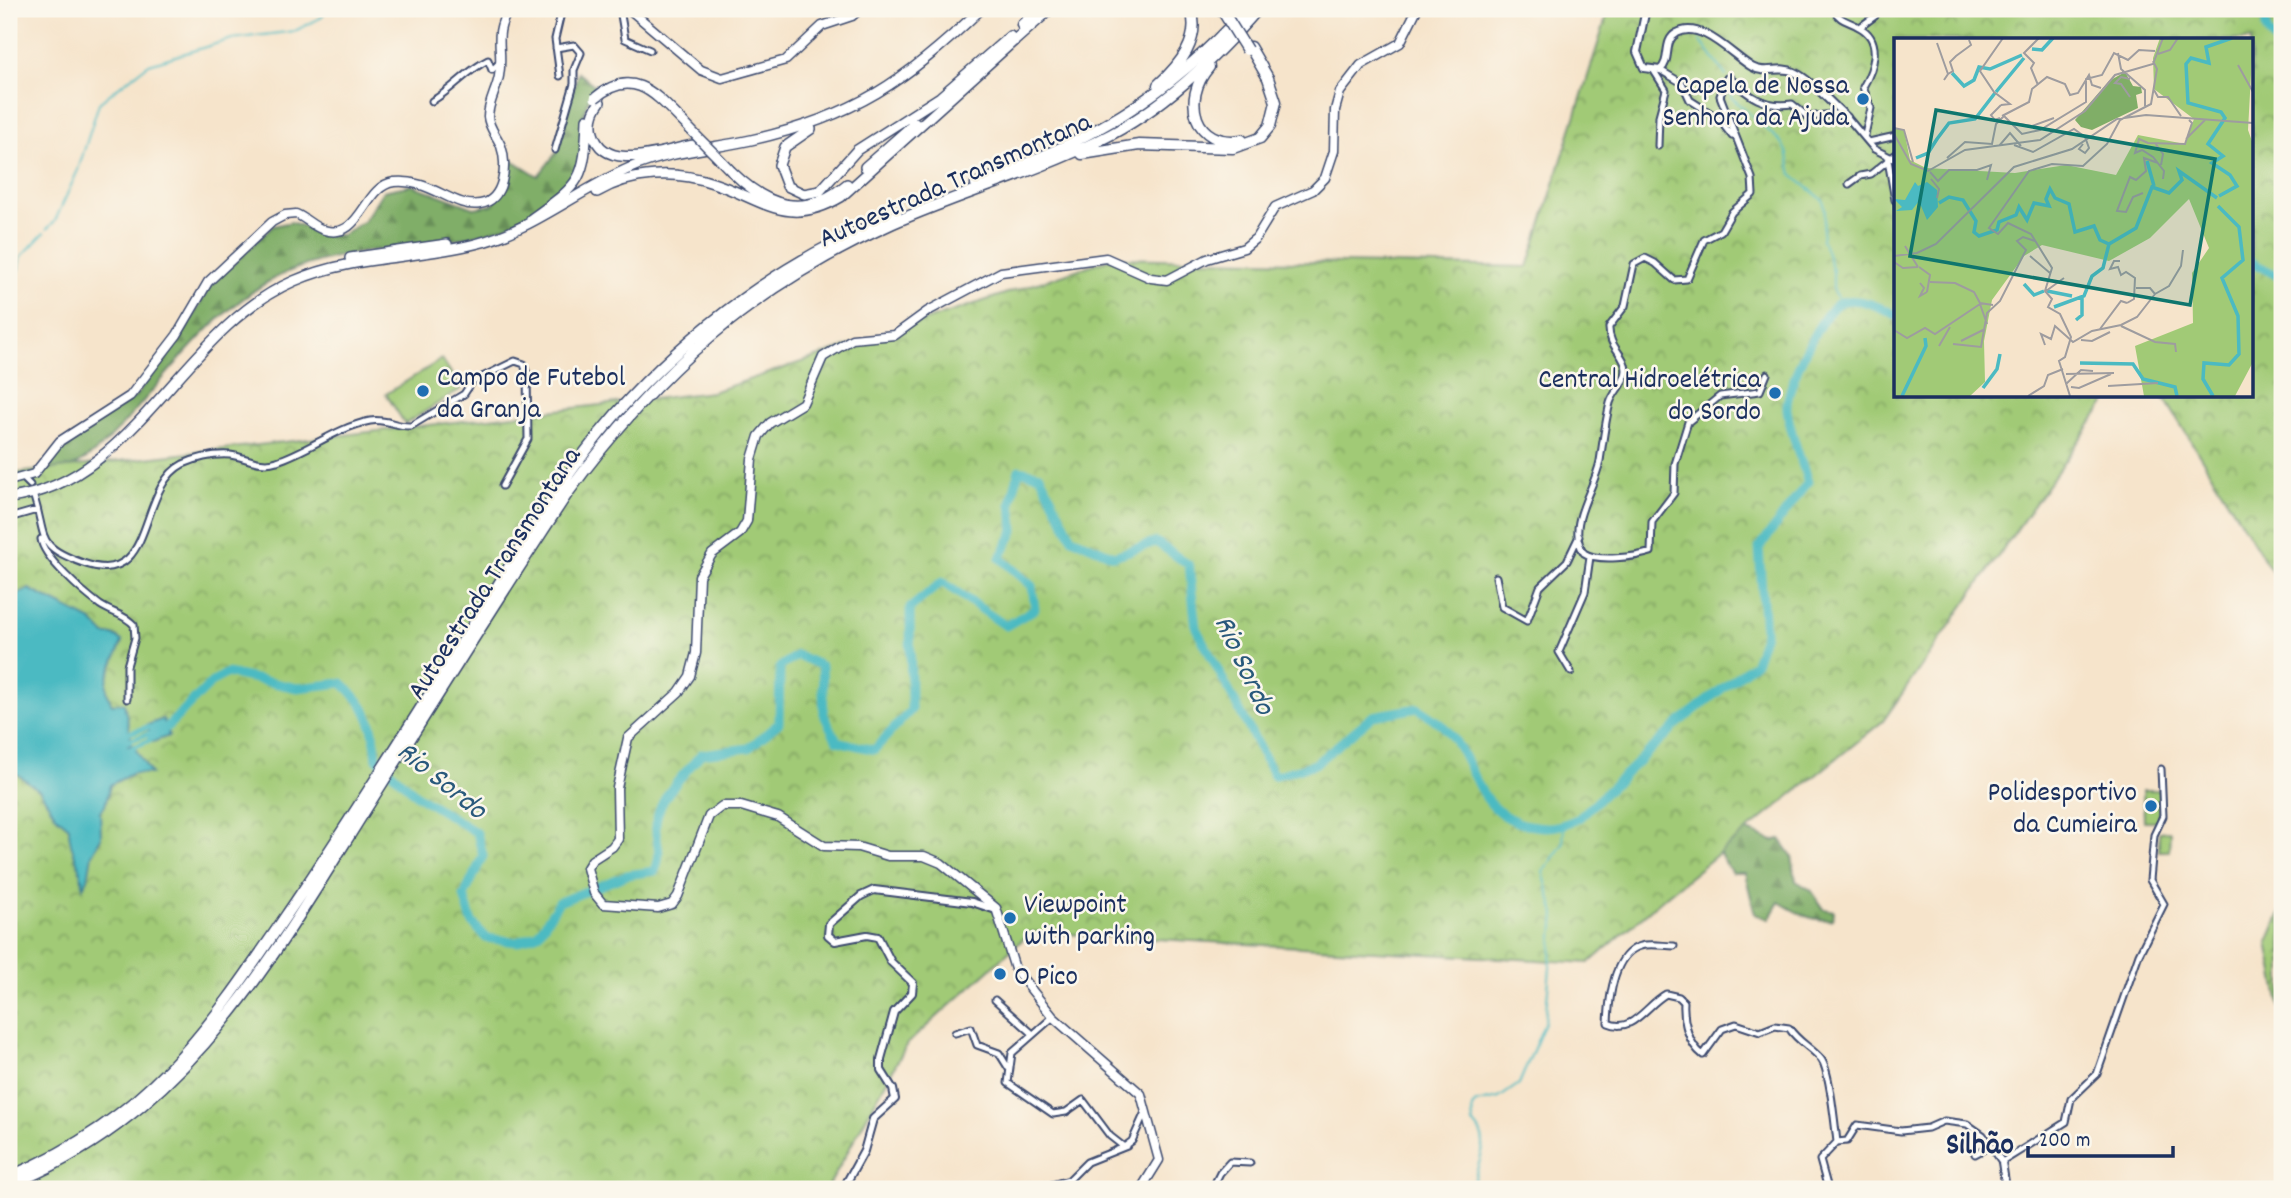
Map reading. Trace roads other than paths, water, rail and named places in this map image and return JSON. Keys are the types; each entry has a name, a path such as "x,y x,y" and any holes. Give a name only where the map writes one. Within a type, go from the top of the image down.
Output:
{"highway":[{"path":"9,496 52,482 101,452 215,329 248,302 288,278 325,263 487,236 531,219 622,167 677,150 808,123 866,98 913,67 975,9"},
{"path":"9,496 54,486 104,455 218,332 250,305 290,282 326,267 489,241 534,223 631,167 820,122 895,83 938,51 981,9"},
{"path":"364,261 452,252 493,243 533,227 603,188 648,176 693,177 782,210 815,210 841,197 1012,38 1039,9"},
{"path":"967,22 933,57 891,89 795,138 780,159 782,180 794,191 804,194 820,191 862,146 923,109 1050,9"},
{"path":"1098,131 1101,125 1152,91 1180,64 1191,43 1191,9"},
{"path":"1032,170 1108,147 1139,145 1233,148 1250,143 1270,126 1276,102 1268,78 1224,9"},
{"name":"Autoestrada Transmontana","path":"473,633 528,538 613,418 652,375 710,324 777,275 825,247 891,217 1035,162 1098,131 1164,89 1200,58 1246,9"},
{"name":"Autoestrada Transmontana","path":"9,1185 88,1146 134,1114 165,1088 223,1022 473,633 560,505 603,444 637,404 697,346 743,310 829,256 894,223 1032,170 1102,139 1177,90 1226,45 1258,9"},
{"path":"1226,45 1224,52 1196,83 1193,98 1198,122 1213,136 1233,141 1256,133 1268,113 1270,103 1265,82 1248,49"},
{"path":"531,219 564,196 577,180 586,158 587,120 597,100 611,86 623,83 649,89 749,194 782,210"},
{"path":"728,172 752,191 782,204 799,206 826,199 935,106 956,83"},
{"path":"597,100 592,120 596,140 609,152 623,157 750,136"},
{"name":"Autoestrada Transmontana","path":"9,1177 42,1163 105,1125 178,1063 227,1002 311,887"}],"main road":[{"path":"9,481 28,477 58,442 133,394 177,335 206,285 275,220 293,214 325,230 341,229 359,218 379,188 395,182 419,183 465,203 481,204 497,194 502,171 502,148 488,116 499,77 499,30 509,9"},
{"path":"629,9 701,70 718,78 786,60 798,52 822,26 852,16 860,9"},
{"path":"1141,1189 1159,1160 1142,1096 1133,1084 1073,1038 1017,971 998,911 930,857 886,856 858,847 824,846 778,817 732,805 718,807 709,816 678,896 672,904 659,908 614,906 598,900 588,876 588,866 594,858 614,846 619,837 617,788 629,736 677,694 690,676 696,653 699,576 712,554 740,533 748,519 752,462 760,434 770,423 796,410 804,402 823,357 857,338 894,336 928,311 1001,272 1108,258 1151,278 1167,280 1180,276 1207,259 1244,248 1256,238 1275,207 1313,190 1325,178 1335,149 1334,114 1340,92 1362,64 1400,43 1417,9"}],"street":[{"path":"560,76 555,37 562,9"},
{"path":"620,9 625,39 650,50"},
{"path":"648,9 655,9"},
{"path":"1646,9 1637,55 1642,66 1657,70 1682,83 1689,100 1719,119 1738,144"},
{"path":"1833,9 1840,20 1860,27 1870,37 1875,57 1872,74 1863,87 1871,107 1865,135"},
{"path":"1860,27 1875,16"},
{"path":"1657,70 1666,63 1670,40 1679,32 1692,30 1706,35 1754,68 1793,71 1847,117 1865,135 1874,149 1893,158"},
{"path":"555,150 574,84 573,71 581,55 574,45 556,48"},
{"path":"432,101 451,90 467,71 488,60 494,69 500,60"},
{"path":"1657,70 1667,90 1658,117 1658,146"},
{"path":"1766,374 1760,391 1720,396 1688,422 1675,464 1674,493 1652,520 1651,552 1621,558 1590,557 1582,550 1579,536 1582,512 1599,465 1611,401 1626,374 1624,362 1612,346 1608,328 1625,306 1633,265 1644,258 1655,263 1673,279 1681,281 1689,278 1704,240 1721,230 1732,212 1753,195 1753,180 1720,95 1729,77 1745,93 1770,106 1792,104 1808,117 1833,114 1847,117"},
{"path":"1869,142 1894,136"},
{"path":"1849,184 1893,158"},
{"path":"1893,158 1894,179"},
{"path":"40,532 47,545 60,554 89,565 115,567 136,551 158,493 173,471 184,464 203,457 230,455 264,463 278,461 325,436 370,421 388,420 411,426 464,394 472,382 515,361 524,364 527,374 528,439 502,486"},
{"path":"34,497 42,548 50,559 98,604 123,615 134,625 135,638 127,666 127,699"},
{"path":"9,518 37,510"},
{"path":"1496,577 1502,607 1527,621 1539,588 1567,560 1579,536"},
{"path":"1571,672 1559,653 1584,593 1590,557"},
{"path":"2003,1162 2066,1122 2071,1099 2097,1074 2139,954 2164,904 2150,880 2154,835 2163,816 2161,769"},
{"path":"964,901 972,897 974,890"},
{"path":"843,1189 864,1151 873,1119 895,1099 893,1089 881,1070 881,1059 894,1012 912,993 914,986 908,976 891,962 877,937 867,935 835,941 828,934 829,924 861,896 872,891 964,901 998,911"},
{"path":"1674,946 1642,945 1626,956 1616,973 1608,1023 1619,1028 1629,1025 1653,1001 1666,994 1679,997 1684,1002 1683,1021 1696,1049 1703,1055 1721,1029 1736,1024 1760,1032 1775,1026 1790,1028 1797,1041 1822,1060 1837,1142"},
{"path":"995,1000 1033,1034"},
{"path":"1053,1017 1012,1053 1008,1083 1046,1111 1063,1114 1083,1100 1110,1136 1122,1146 1127,1146"},
{"path":"955,1032 971,1028 977,1045 999,1053 1009,1069"},
{"path":"1044,1187 1069,1180 1087,1162 1127,1146 1147,1110"},
{"path":"1828,1189 1820,1160 1837,1142 1847,1141 1857,1125 1901,1131 1955,1121 1967,1124 1983,1135 2003,1162 2006,1189"},
{"path":"1975,1154 1990,1146"},
{"path":"1212,1189 1220,1172 1230,1162 1250,1163"}],"water":[{"path":"29,589 92,621 105,635 113,635 122,641 107,680 108,696 112,704 124,703 132,743 129,745 133,745 151,774 133,773 110,785 105,806 100,811 101,838 92,854 88,879 83,887 69,827 56,816 40,791 9,768 9,612 16,595"},
{"path":"163,719 169,736 153,742 147,725"}],"waterway":[{"path":"47,229 55,221 78,170 99,103 121,85 149,64 232,39 295,31 322,17 327,9"},
{"path":"2268,9 2267,31 2282,48"},
{"path":"1700,40 1726,76"},
{"path":"1730,80 1732,98 1780,141 1787,151 1792,175 1823,200 1825,210 1822,240 1833,271 1833,289 1841,302"},
{"path":"9,300 22,256 44,233"},
{"name":"Rio Sordo","path":"2252,263 2282,278"},
{"name":"Rio Sordo","path":"151,736 166,728 212,682 227,673 297,688 342,683 364,708 372,726 377,759 418,796 477,833 483,856 464,896 472,922 486,938 517,942 538,934 559,902 627,875 655,871 659,856 656,823 667,795 701,754 749,748 779,723 780,667 797,655 822,666 824,715 837,741 874,750 911,710 910,608 942,582 1006,626 1035,609 1032,586 1000,558 1014,531 1011,503 1019,470 1040,475 1072,538 1114,556 1156,542 1189,565 1196,628 1274,776 1315,764 1373,716 1418,708 1444,727 1455,740 1486,798 1496,809 1510,819 1528,825 1560,825 1579,818 1682,720 1755,663 1765,633 1759,548 1808,482 1787,409 1798,369 1823,320 1839,303 1860,301 1894,314"},
{"path":"129,733 148,727"},
{"path":"131,740 150,733"},
{"path":"134,747 152,739"},
{"path":"1473,1189 1483,1146 1479,1131 1473,1123 1472,1107 1476,1103 1499,1098 1519,1084 1545,1022 1555,914 1543,872 1563,844 1564,826"}],"place":[{"name":"Capela de Nossa Senhora da Ajuda","path":"1863,99"},
{"name":"Campo de Futebol da Granja","path":"423,391"},
{"name":"Central Hidroelétrica do Sordo","path":"1775,393"},
{"name":"Polidesportivo da Cumieira","path":"2151,806"},
{"name":"Viewpoint with parking","path":"1010,918"},
{"name":"O Pico","path":"1000,974"}],"district":[{"name":"Silhão","path":"1980,1143"}]}
